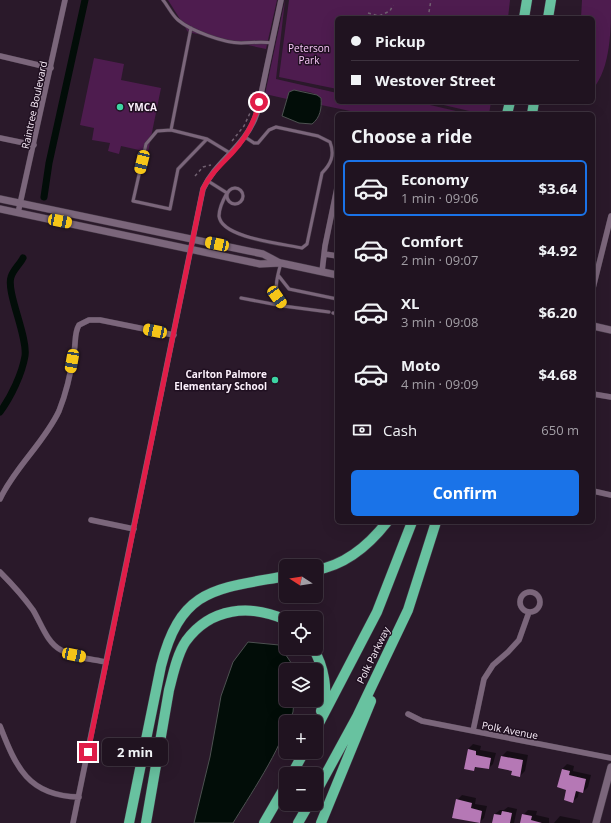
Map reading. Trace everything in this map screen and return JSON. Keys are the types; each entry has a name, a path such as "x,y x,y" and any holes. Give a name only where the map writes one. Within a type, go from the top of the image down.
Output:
{"highway":[{"path":"524,16 527,0"},
{"path":"548,16 551,0"},
{"path":"323,568 345,560 366,546 385,524"},
{"name":"Polk Parkway","path":"323,716 377,612 411,524"},
{"name":"Polk Parkway","path":"323,779 357,716 408,610 435,524"},
{"path":"129,823 161,666 167,642 172,632 186,610 202,597 222,588 279,577"},
{"path":"146,823 169,690 173,673 186,642 196,630 212,619 228,612 245,610 279,617"},
{"path":"321,823 408,610"},
{"path":"317,655 320,659 325,689 323,706 319,715"},
{"path":"264,823 279,797"},
{"path":"298,823 305,811"}],"street":[{"name":"Raintree Boulevard","path":"18,213 65,0"},
{"path":"73,823 203,189 207,180 231,154 252,126 256,115 281,0"},
{"path":"0,56 51,68"},
{"path":"0,138 34,145"},
{"path":"0,199 194,238 263,254 281,264"},
{"path":"0,209 260,264 281,264 335,275"},
{"path":"322,272 334,212"},
{"path":"595,279 611,216"},
{"path":"325,254 335,256"},
{"path":"0,499 8,484 45,435 58,413 68,386 76,334 79,325 89,320 100,320 174,335"},
{"path":"595,326 611,330"},
{"path":"595,394 611,397"},
{"path":"595,491 611,495"},
{"path":"91,520 134,529"},
{"path":"0,572 17,589 59,650 106,662"},
{"path":"473,732 484,679 493,665 519,640 529,612"},
{"name":"Polk Avenue","path":"408,714 422,721 611,758"},
{"path":"0,726 13,759 26,777 38,786 53,793 66,797 79,797"},
{"path":"596,823 611,767"}],"lane":[{"path":"163,0 177,19 191,28 231,42 241,43 258,41 272,43"},
{"path":"171,130 191,28"},
{"path":"227,193 227,198 232,204 238,204 243,197 242,191 238,188 232,188 227,193 221,204 219,217 224,227 242,236 302,248 307,244 322,173 330,165 333,150 330,142 318,136 276,127 269,130 258,143 254,143 245,137"},
{"path":"207,138 178,169 170,209 133,201 146,144 157,131 171,130 207,138 231,154"},
{"path":"207,180 227,193"},
{"path":"281,264 275,290 277,297 283,306"},
{"path":"278,275 289,289 335,299"},
{"path":"242,298 335,314"}],"path":[{"path":"428,16 431,0"},
{"path":"368,12 379,16 390,11 393,5"},
{"path":"225,150 244,126 249,113 256,115"},
{"path":"195,176 203,167 210,165 214,161"}],"green space":[{"path":"168,0 277,0 266,49 188,32"},
{"path":"285,0 276,79 335,93 335,104 426,104 460,112 355,112 321,105 321,98 306,91 289,92 287,99 265,94"},
{"name":"Peterson Park","path":"289,0 510,0 508,16 335,16 335,89 279,77"},
{"path":"582,0 611,0 611,23 607,59 599,80 595,86 595,16 581,16"},
{"name":"YMCA","path":"94,58 124,64 121,80 161,88 148,152 121,146 119,154 108,151 110,143 92,140 94,128 80,125"},
{"path":"440,104 491,104 489,112 474,112"}],"shaded area":[{"path":"294,90 317,95 321,98 320,112 315,122 312,124 299,123 282,116 289,92"},
{"path":"248,642 279,645 279,655 286,655 291,663 279,663 279,707 293,707 293,712 292,715 279,715 279,743 255,788 233,823 194,823 210,757 221,696 233,662"}],"building":[{"path":"468,749 476,751 476,755 491,758 489,769 475,767 474,771 464,769"},
{"path":"501,756 523,760 520,777 511,775 512,771 498,768"},
{"path":"562,769 570,771 569,775 586,779 583,793 576,791 573,803 564,800 566,790 557,787"},
{"path":"456,799 472,803 471,808 482,811 480,823 452,818"},
{"path":"502,811 512,813 510,823 492,823 494,814 501,815"},
{"path":"522,814 532,816 531,820 542,823 520,823"}],"waterway":[{"path":"44,197 49,163 85,0"},
{"path":"0,412 16,385 25,356 23,338 10,284 12,274 23,258"}],"place":[{"name":"YMCA","path":"120,107"},
{"name":"Carlton Palmore Elementary School","path":"275,380"}],"route":[{"path":"88,752 203,189 210,175 234,152 245,137 252,126 259,102"}]}
